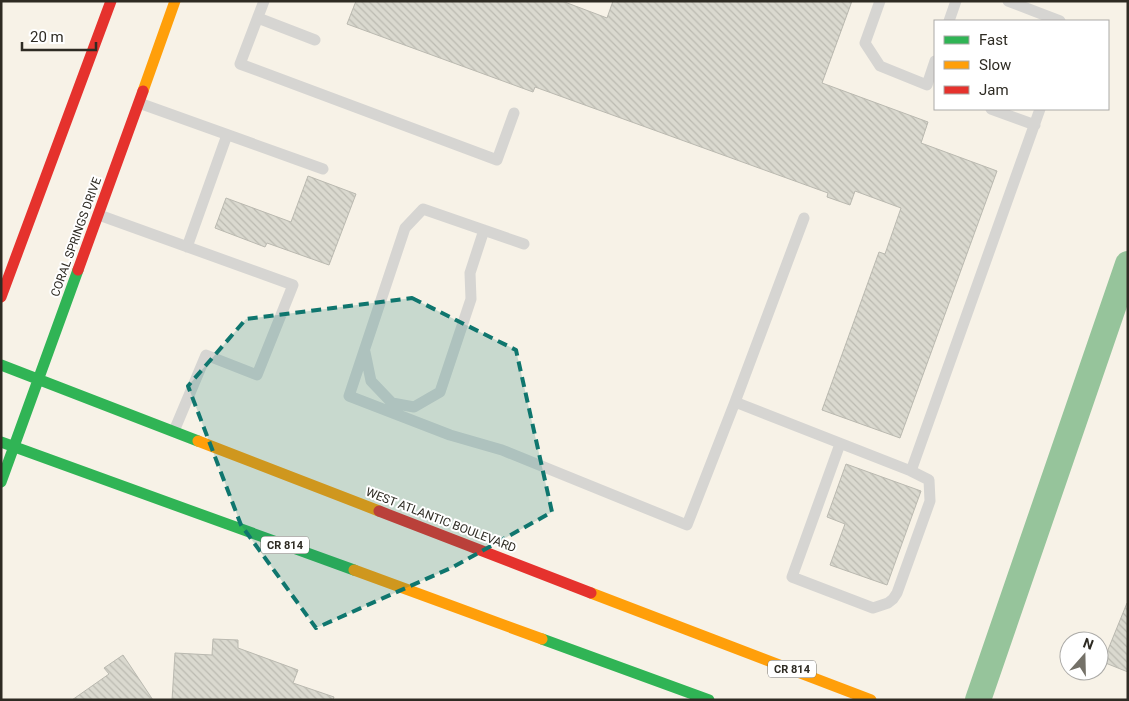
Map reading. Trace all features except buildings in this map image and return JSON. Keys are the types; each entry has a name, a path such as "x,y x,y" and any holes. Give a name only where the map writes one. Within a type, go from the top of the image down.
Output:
{"main road":[{"path":"1,297 111,1"},
{"name":"CORAL SPRINGS DRIVE","path":"1,482 175,1"},
{"name":"WEST ATLANTIC BOULEVARD","path":"1,365 872,700"},
{"name":"CR 814","path":"1,442 709,700"}],"lane":[{"path":"264,1 240,64 497,160 514,112"},
{"path":"880,1 865,43 880,66 931,87 934,68"},
{"path":"949,20 956,1"},
{"path":"1008,1 1057,20"},
{"path":"258,18 315,40"},
{"path":"139,104 323,169"},
{"path":"994,110 1035,125"},
{"path":"911,471 1040,110"},
{"path":"187,247 227,135"},
{"path":"524,244 423,209 405,228 349,396 450,435 502,450 687,526 804,218"},
{"path":"99,215 293,285 256,375 206,355 174,431"},
{"path":"364,350 372,381 392,403 414,408 440,392 471,299 470,273 484,230"},
{"path":"735,402 911,471 929,480 930,501 897,593 888,603 874,608 792,577 840,444"}],"highlighted area":[{"path":"412,298 516,350 552,512 453,567 316,628 241,525 188,386 246,319"}],"waterway":[{"path":"978,700 1128,264"}],"traffic: fast":[{"path":"1,482 78,270"},
{"path":"1,365 198,441"},
{"path":"1,442 354,570"},
{"path":"542,639 709,700"}],"traffic: slow":[{"path":"143,91 175,1"},
{"path":"198,441 379,511"},
{"path":"354,570 542,639"},
{"path":"591,593 871,700"}],"traffic: jam":[{"path":"1,297 111,1"},
{"path":"78,270 143,91"},
{"path":"379,511 591,593"}]}
